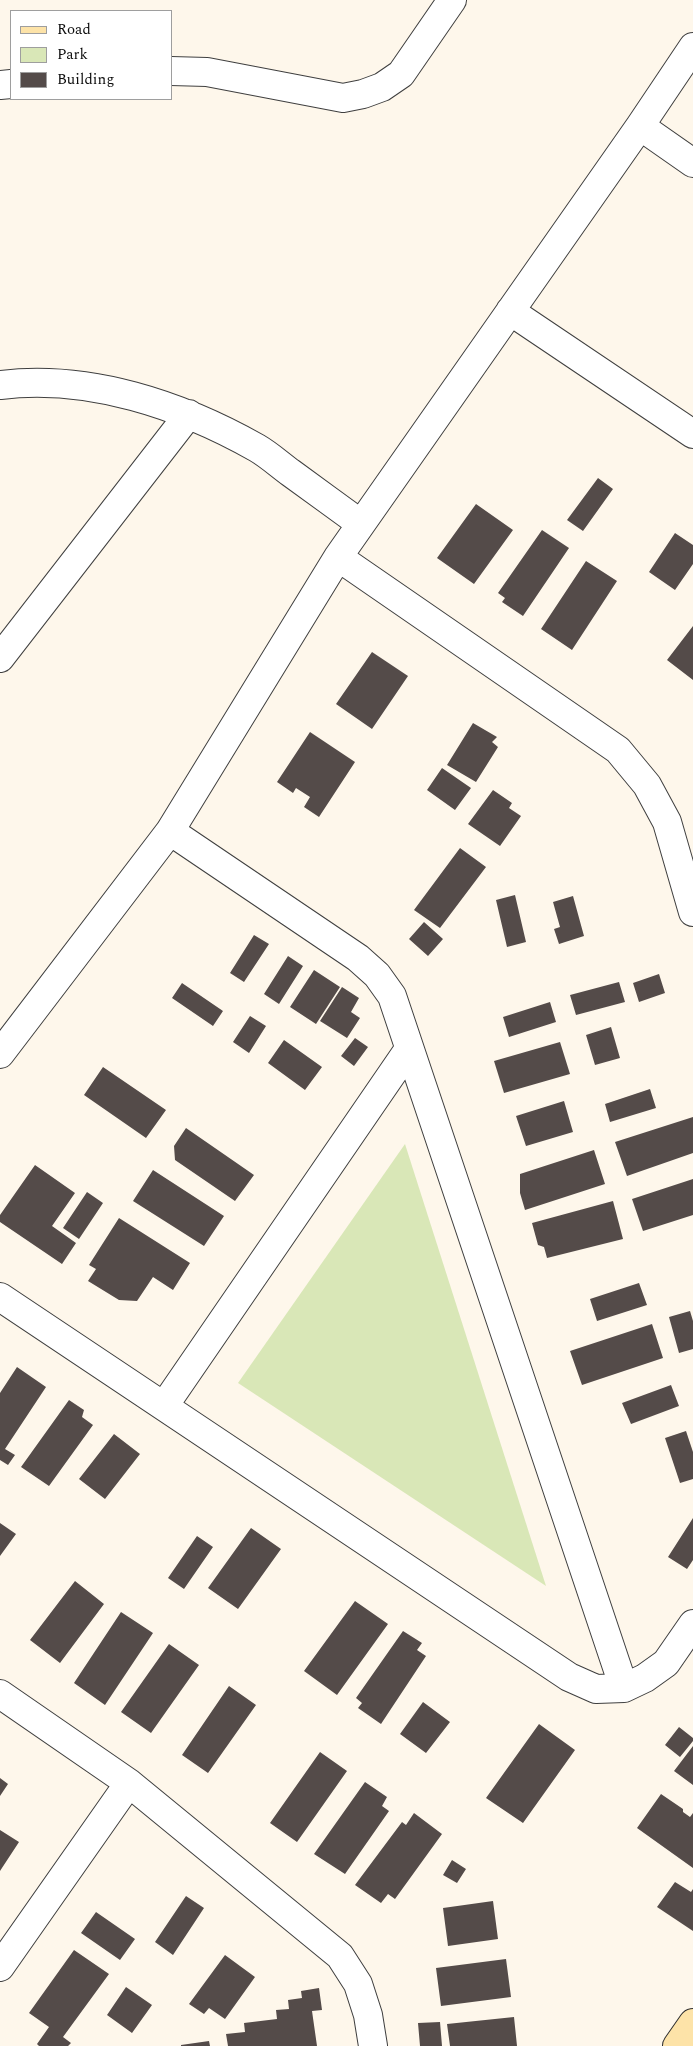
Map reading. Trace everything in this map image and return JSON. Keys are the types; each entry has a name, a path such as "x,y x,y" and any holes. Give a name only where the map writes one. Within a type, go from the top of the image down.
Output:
{"main road":[{"path":"677,2046 693,2023"}],"street":[{"path":"172,71 216,74 343,98 363,94 382,87 401,74 452,0"},
{"path":"0,1054 170,831 338,557 640,126 693,47"},
{"path":"640,126 693,163"},
{"path":"510,311 693,434"},
{"path":"0,385 67,384 108,390 189,414 258,449 361,524"},
{"path":"0,658 189,414"},
{"path":"338,557 618,750 647,785 667,822 693,912"},
{"path":"170,831 358,958 377,976 392,996 624,1688"},
{"path":"164,1406 409,1049"},
{"path":"0,1297 569,1677 596,1689 624,1688 645,1678 666,1663 693,1624"},
{"path":"0,1694 129,1783 340,1956 358,1984 368,2015 373,2046"},
{"path":"0,1967 129,1783"}],"green space":[{"path":"405,1144 546,1586 238,1383"}],"building":[{"path":"598,478 613,489 583,531 567,520"},
{"path":"476,504 513,530 474,584 437,558"},
{"path":"542,530 569,548 523,616 502,602 505,598 498,593"},
{"path":"675,533 693,545 693,564 675,590 649,572"},
{"path":"586,561 617,581 572,650 541,629"},
{"path":"693,626 693,680 667,660"},
{"path":"372,652 408,676 372,729 336,704"},
{"path":"473,723 497,737 492,742 498,747 476,782 447,765"},
{"path":"310,732 355,762 319,817 304,807 310,797 296,788 293,793 277,782"},
{"path":"442,768 471,788 455,810 427,790"},
{"path":"493,790 512,803 509,808 521,816 500,846 468,824"},
{"path":"460,848 486,867 440,928 414,910"},
{"path":"515,895 526,942 507,947 496,900"},
{"path":"573,896 584,936 559,944 554,929 560,927 553,902"},
{"path":"424,922 443,939 428,956 409,939"},
{"path":"254,935 269,944 244,982 230,973"},
{"path":"288,956 303,966 279,1004 264,994"},
{"path":"314,970 340,987 316,1024 290,1007"},
{"path":"659,974 665,993 639,1002 633,983"},
{"path":"619,982 625,1002 576,1015 570,995"},
{"path":"182,983 223,1011 213,1026 172,998"},
{"path":"342,987 359,998 351,1012 360,1018 347,1038 320,1021"},
{"path":"550,1002 556,1022 509,1037 503,1017"},
{"path":"250,1016 266,1026 249,1053 233,1042"},
{"path":"611,1027 620,1058 595,1065 586,1035"},
{"path":"355,1038 368,1047 354,1066 341,1056"},
{"path":"284,1040 322,1067 305,1090 268,1063"},
{"path":"560,1042 570,1074 504,1093 494,1061"},
{"path":"103,1067 166,1110 146,1138 84,1095"},
{"path":"650,1089 656,1108 610,1122 605,1104"},
{"path":"564,1101 573,1132 526,1146 516,1116"},
{"path":"693,1117 693,1153 627,1176 615,1142"},
{"path":"186,1128 254,1175 235,1201 175,1160 174,1146"},
{"path":"594,1150 605,1184 525,1210 520,1193 520,1174"},
{"path":"35,1165 75,1193 52,1226 76,1243 62,1264 0,1222 0,1215"},
{"path":"153,1170 224,1216 204,1246 133,1201"},
{"path":"693,1179 693,1215 643,1231 632,1199"},
{"path":"87,1192 103,1203 79,1239 63,1228"},
{"path":"613,1201 623,1239 547,1258 544,1247 538,1245 532,1223"},
{"path":"119,1218 190,1263 173,1290 153,1277 137,1301 119,1300 88,1281 96,1269 89,1265"},
{"path":"639,1283 647,1305 597,1321 590,1299"},
{"path":"690,1311 693,1321 693,1349 679,1353 669,1317"},
{"path":"652,1324 663,1358 582,1385 570,1351"},
{"path":"17,1367 46,1387 5,1449 15,1455 8,1465 0,1460 0,1393"},
{"path":"671,1385 679,1406 631,1424 622,1403"},
{"path":"69,1400 84,1410 82,1417 93,1425 49,1486 21,1467"},
{"path":"686,1431 693,1452 693,1479 680,1483 665,1438"},
{"path":"114,1434 140,1454 105,1499 79,1479"},
{"path":"693,1518 693,1560 687,1569 668,1557"},
{"path":"0,1523 16,1534 0,1556"},
{"path":"251,1528 281,1549 238,1609 208,1588"},
{"path":"197,1536 213,1547 184,1589 168,1578"},
{"path":"75,1581 104,1604 60,1663 30,1640"},
{"path":"355,1601 388,1624 337,1695 304,1671"},
{"path":"121,1612 153,1633 105,1705 74,1683"},
{"path":"403,1631 422,1643 417,1650 426,1656 381,1724 358,1708 362,1703 356,1698"},
{"path":"169,1644 199,1665 151,1733 121,1712"},
{"path":"229,1686 256,1705 208,1773 182,1755"},
{"path":"423,1702 450,1722 426,1753 400,1734"},
{"path":"539,1724 575,1750 523,1823 486,1798"},
{"path":"679,1727 693,1738 693,1741 680,1757 665,1745"},
{"path":"693,1746 693,1785 674,1771"},
{"path":"320,1752 347,1771 297,1842 270,1823"},
{"path":"0,1778 8,1784 0,1796"},
{"path":"365,1782 387,1797 382,1806 389,1811 345,1874 314,1854"},
{"path":"661,1794 683,1809 683,1812 690,1817 693,1813 693,1868 637,1828"},
{"path":"414,1813 442,1834 395,1899 388,1894 381,1903 355,1885 402,1822 406,1825"},
{"path":"0,1830 19,1842 0,1871"},
{"path":"452,1860 466,1869 457,1883 443,1875"},
{"path":"675,1882 691,1892 693,1889 693,1931 657,1907"},
{"path":"186,1896 204,1908 173,1955 155,1942"},
{"path":"493,1901 498,1939 448,1946 443,1908"},
{"path":"96,1912 135,1939 120,1960 81,1933"},
{"path":"74,1950 109,1974 63,2037 71,2043 68,2046 39,2046 37,2044 49,2027 29,2013"},
{"path":"225,1955 255,1977 225,2019 209,2008 204,2014 189,2004"},
{"path":"506,1959 511,1997 441,2006 436,1968"},
{"path":"126,1987 152,2005 132,2033 107,2015"},
{"path":"319,1988 322,2010 312,2011 317,2046 228,2046 226,2034 245,2032 244,2023 277,2019 276,2010 289,2009 288,2000 302,1998 301,1991"},
{"path":"514,2017 517,2046 450,2046 447,2024"},
{"path":"440,2022 442,2046 420,2046 418,2023"},
{"path":"209,2041 210,2046 181,2046 181,2045"}]}
